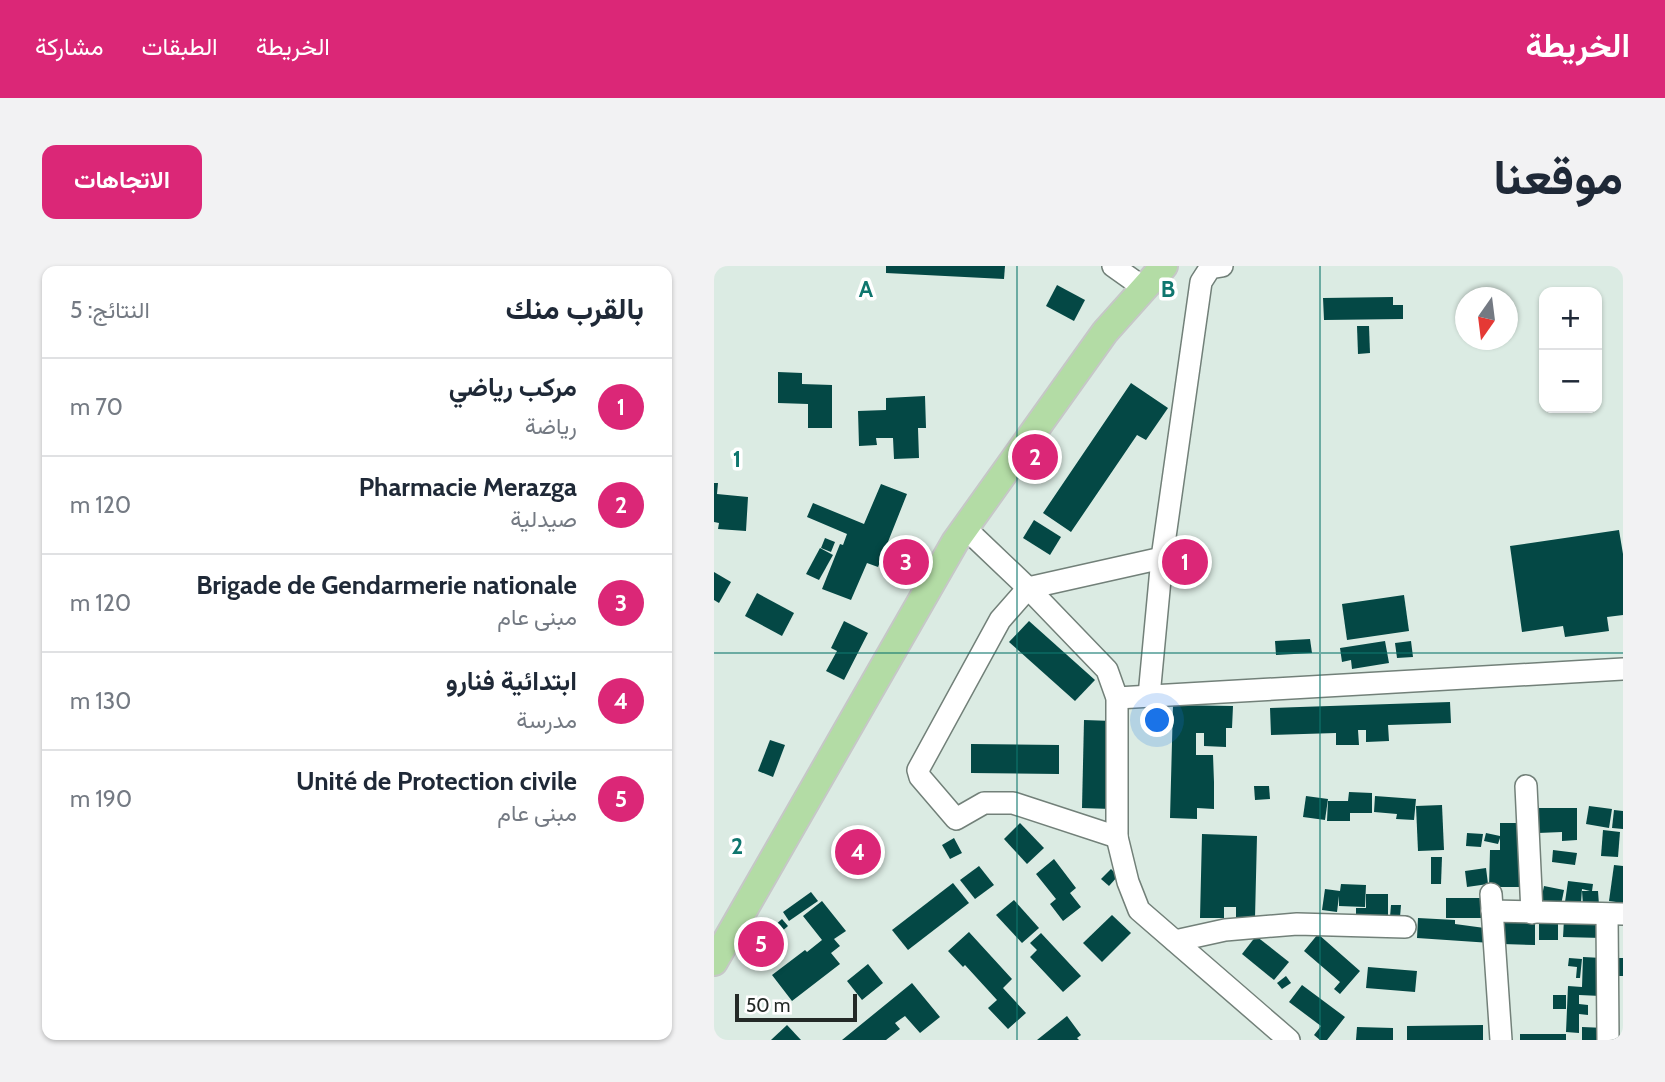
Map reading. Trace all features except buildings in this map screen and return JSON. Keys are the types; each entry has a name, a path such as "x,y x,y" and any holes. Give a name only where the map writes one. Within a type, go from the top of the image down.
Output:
{"main road":[{"path":"714,962 965,528 1105,332 1164,266"}],"street":[{"path":"1113,266 1144,288"},
{"path":"1149,696 1162,558 1201,282 1210,268 1222,266"},
{"path":"965,528 1028,588 1107,670 1117,698 1117,838 1139,910 1289,1040"},
{"path":"1117,838 1013,803 984,803 956,819 920,777 918,769 1000,620 1028,588 1162,558"},
{"path":"1117,698 1623,669"},
{"path":"1526,786 1532,913"},
{"path":"1501,1040 1491,903 1532,913 1615,914 1608,1040"},
{"path":"1175,942 1225,930 1297,924 1405,926"}],"place":[{"name":"Pharmacie Merazga","path":"1035,457"},
{"name":"Brigade de Gendarmerie nationale","path":"906,562"},
{"name":"مركب رياضي","path":"1185,562"},
{"name":"ابتدائية فنارو","path":"858,852"},
{"name":"Unité de Protection civile","path":"761,944"}]}
